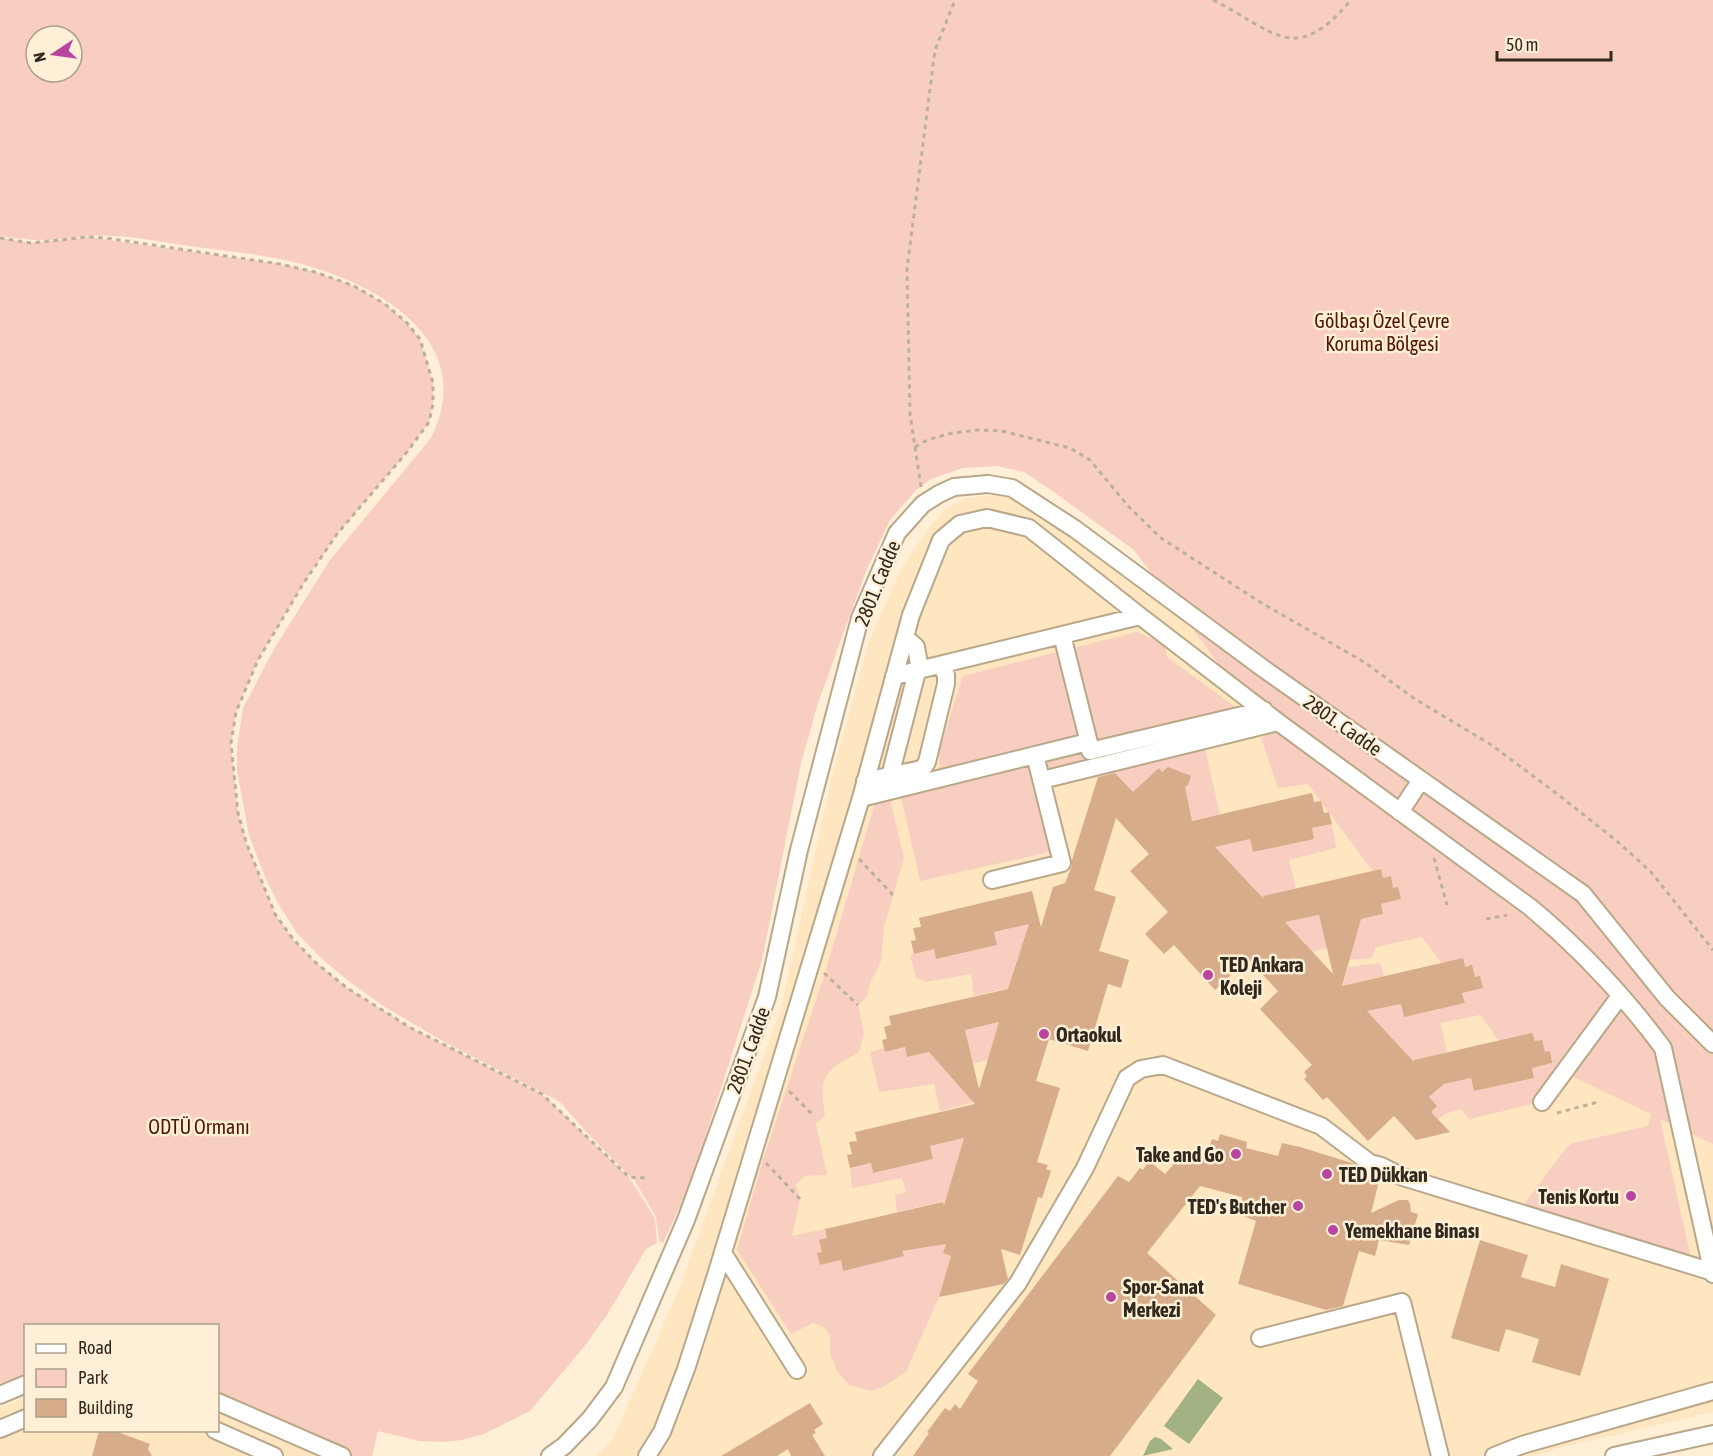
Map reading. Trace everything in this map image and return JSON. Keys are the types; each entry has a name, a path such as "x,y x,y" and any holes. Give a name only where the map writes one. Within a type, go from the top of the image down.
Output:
{"street":[{"name":"2801. Cadde","path":"550,1456 567,1451 614,1387 686,1220 767,997 799,850 860,618 897,533 923,504 939,494 962,486 988,483 1012,488 1075,529 1264,669 1583,894 1667,998 1713,1044"},
{"path":"647,1456 662,1432 686,1369 723,1253 861,798 911,615 941,540 960,524 987,518 1029,528 1278,722 1556,928 1641,1019 1663,1048 1713,1273 1402,1177 1370,1163 1322,1126 1163,1065 1141,1070 1127,1078 1084,1168 1018,1282 882,1456"},
{"path":"894,676 1140,616"},
{"path":"1062,635 1091,753"},
{"path":"890,776 918,670 919,654 916,647 905,637"},
{"path":"865,781 923,768 927,762 946,684 946,675 941,665"},
{"path":"1042,780 1091,753 1263,710"},
{"path":"861,798 1035,754 1091,753 1278,722"},
{"path":"992,880 1062,863 1035,754"},
{"path":"1400,812 1421,780"},
{"path":"1542,1102 1620,996"},
{"path":"723,1253 797,1370"},
{"path":"1260,1338 1402,1302 1440,1456"},
{"path":"0,1395 24,1385"},
{"path":"1494,1456 1522,1445 1713,1391"},
{"path":"219,1402 342,1456"},
{"path":"0,1429 24,1419"},
{"path":"217,1432 274,1456"},
{"path":"1614,1456 1713,1434"}],"path":[{"path":"923,504 910,414 907,269 935,50 955,0"},
{"path":"1213,0 1264,29 1291,39 1301,39 1317,31 1351,0"},
{"path":"0,238 31,243 88,237 106,238 280,264 315,272 354,286 385,304 406,322 420,339 433,383 433,404 429,422 407,452 337,534 303,584 258,660 236,712 231,742 238,813 246,842 275,914 293,939 315,962 347,988 411,1028 542,1094 629,1177 646,1178"},
{"path":"915,447 927,440 952,433 978,430 1002,431 1070,448 1090,460 1135,513 1161,538 1260,602 1364,662 1415,699 1490,744 1565,800 1617,841 1651,872 1713,950"},
{"path":"846,844 893,895"},
{"path":"1434,858 1447,905"},
{"path":"1486,919 1507,915"},
{"path":"811,961 858,1005"},
{"path":"776,1080 813,1115"},
{"path":"1557,1113 1598,1102"},
{"path":"754,1150 800,1199"}],"shaded area":[{"name":"TED Ankara Koleji","path":"1001,494 1028,507 1286,697 1713,1076 1713,1412 1533,1456 596,1456 613,1439 679,1290 781,1008 834,768 869,642 901,569 925,533 946,508 966,498"},
{"path":"1198,1379 1223,1398 1189,1444 1164,1426"},
{"path":"24,1397 24,1432 219,1432 219,1412 318,1456 0,1456 0,1408"},
{"path":"1155,1437 1173,1449 1143,1456 1150,1441"}],"green space":[{"name":"Gölbaşı Özel Çevre Koruma Bölgesi","path":"0,0 1713,0 1713,1144 1660,1119 1690,1254 1522,1207 1566,1148 1573,1143 1648,1126 1651,1114 1561,1071 1537,1103 1469,1119 1461,1109 1445,1114 1436,1121 1431,1112 1437,1106 1427,1095 1439,1089 1437,1086 1471,1078 1474,1091 1534,1078 1532,1067 1499,1041 1480,1015 1440,1023 1447,1052 1419,1059 1422,1075 1416,1076 1413,1060 1402,1063 1398,1058 1405,1052 1367,1011 1401,1004 1404,1016 1465,1003 1463,992 1422,937 1376,947 1372,958 1349,960 1354,942 1302,954 1306,944 1285,922 1319,915 1323,928 1383,914 1381,904 1394,900 1308,784 1278,788 1261,738 1270,733 1134,550 1024,472 997,466 963,468 931,479 916,490 890,520 866,571 818,703 801,763 762,960 690,1185 663,1243 659,1241 656,1217 635,1181 560,1102 446,1043 385,1007 321,958 297,933 279,905 265,877 249,835 237,771 237,747 243,708 274,649 330,560 431,438 442,406 443,377 434,351 419,328 397,309 372,292 315,268 253,254 123,237 25,239 0,236"},
{"name":"ODTÜ Ormanı","path":"88,237 280,264 315,272 354,286 385,304 406,322 420,339 433,383 433,404 429,422 407,452 337,534 303,584 258,660 236,712 231,743 238,813 246,842 275,914 293,939 315,962 347,988 411,1028 542,1094 629,1177 655,1219 657,1243 646,1249 607,1315 584,1347 530,1411 484,1434 443,1442 419,1441 378,1431 372,1456 342,1456 219,1402 219,1324 24,1324 24,1384 0,1395 0,238 31,243"},
{"path":"1137,632 1165,645 1167,657 1261,726 1042,780 1058,850 920,881 899,788 940,778 939,751 963,676"},
{"path":"1205,749 1220,815 1191,820 1181,789 1188,785 1191,777 1168,767 1162,772 1159,769 1141,801 1110,768"},
{"path":"888,791 904,858 884,927 881,961 870,983 867,997 858,1005 864,1033 859,1052 831,1069 824,1082 825,1115 816,1124 827,1175 804,1176 796,1185 800,1199 792,1236 825,1229 827,1238 822,1252 818,1253 820,1265 841,1260 843,1270 903,1256 900,1243 915,1249 928,1247 933,1238 947,1239 943,1253 951,1256 939,1297 906,1372 883,1387 871,1391 849,1385 837,1371 830,1354 830,1336 825,1328 813,1323 791,1334 737,1250 763,1160 825,973 878,793"},
{"path":"1332,824 1336,848 1289,860 1296,888 1290,890 1271,911 1254,888 1215,847 1250,839 1253,852 1313,839 1312,828"},
{"path":"1029,924 1009,988 974,996 971,974 926,982 916,978 910,955 934,949 937,959 997,945 994,932"},
{"path":"1380,963 1384,976 1349,984 1352,1000 1347,1002 1343,984 1348,967"},
{"path":"999,1022 988,1060 946,1070 974,1102 940,1111 934,1084 879,1092 870,1052 884,1048 885,1052 905,1047 908,1057 968,1043 965,1030"},
{"path":"964,1138 945,1201 897,1212 895,1195 906,1192 902,1178 852,1188 850,1168 871,1163 873,1173 933,1159 930,1146"}],"building":[{"path":"1168,767 1191,776 1185,787 1192,821 1312,793 1314,802 1321,801 1324,813 1329,812 1332,824 1312,828 1314,839 1253,852 1250,839 1215,847 1264,899 1263,896 1381,869 1383,878 1391,876 1393,888 1398,887 1401,899 1381,904 1383,914 1361,919 1342,986 1463,958 1465,967 1472,965 1475,977 1480,976 1483,988 1462,993 1465,1003 1404,1017 1401,1004 1367,1011 1414,1062 1414,1060 1532,1033 1535,1041 1542,1040 1545,1052 1550,1051 1552,1063 1532,1068 1534,1078 1474,1091 1471,1078 1444,1084 1429,1097 1437,1106 1431,1112 1450,1132 1416,1140 1394,1116 1368,1141 1327,1097 1323,1100 1304,1079 1307,1076 1304,1072 1312,1065 1260,1009 1278,991 1248,959 1215,990 1174,945 1164,954 1145,934 1168,912 1130,871 1149,854 1116,818 1094,890 1116,897 1099,951 1129,960 1121,988 1108,984 1088,1051 1049,1039 1036,1081 1060,1088 1037,1162 1048,1165 1046,1169 1051,1171 1042,1198 1038,1197 1020,1255 1001,1249 1008,1279 1004,1284 939,1297 951,1256 943,1253 946,1244 902,1251 904,1256 843,1271 841,1260 820,1265 817,1253 822,1252 819,1240 827,1238 825,1229 943,1202 944,1205 964,1138 930,1146 933,1159 873,1173 871,1163 850,1168 847,1155 852,1154 849,1142 857,1141 855,1132 975,1104 929,1052 907,1057 905,1047 885,1052 882,1040 887,1039 884,1027 891,1025 889,1016 1008,989 1029,924 994,932 997,945 936,959 934,949 914,954 911,941 916,940 913,928 921,927 919,918 1032,891 1041,927 1053,887 1065,883 1072,866 1098,777 1115,773 1133,792 1159,768 1162,772","holes":["1319,915 1333,974 1285,922","999,1022 979,1089 965,1030"]},
{"name":"Spor-Sanat Merkezi","path":"1220,1134 1247,1142 1246,1148 1278,1156 1282,1143 1300,1147 1352,1163 1364,1172 1380,1177 1371,1213 1399,1200 1408,1200 1411,1212 1418,1214 1409,1245 1379,1240 1375,1256 1359,1251 1343,1306 1326,1310 1238,1284 1256,1221 1243,1216 1242,1197 1200,1186 1147,1253 1216,1315 1110,1456 913,1456 945,1408 950,1411 955,1404 960,1409 978,1381 968,1374 1118,1176 1129,1182 1140,1168 1143,1170 1149,1161 1165,1174 1188,1149 1207,1153 1212,1139 1218,1141"},
{"path":"1480,1240 1528,1255 1521,1277 1555,1287 1561,1264 1609,1279 1580,1376 1532,1362 1539,1339 1506,1329 1499,1352 1451,1338"},
{"path":"810,1403 823,1424 814,1430 816,1433 812,1435 825,1456 791,1456 788,1449 777,1456 721,1456"},
{"path":"99,1432 118,1432 150,1444 148,1449 152,1456 92,1456"}],"place":[{"name":"TED Ankara Koleji","path":"1208,975"},
{"name":"Ortaokul","path":"1044,1034"},
{"name":"Take and Go","path":"1236,1154"},
{"name":"TED Dükkan","path":"1327,1174"},
{"name":"Tenis Kortu","path":"1631,1196"},
{"name":"TED's Butcher","path":"1298,1206"},
{"name":"Yemekhane Binası","path":"1333,1230"},
{"name":"Spor-Sanat Merkezi","path":"1111,1297"}]}
